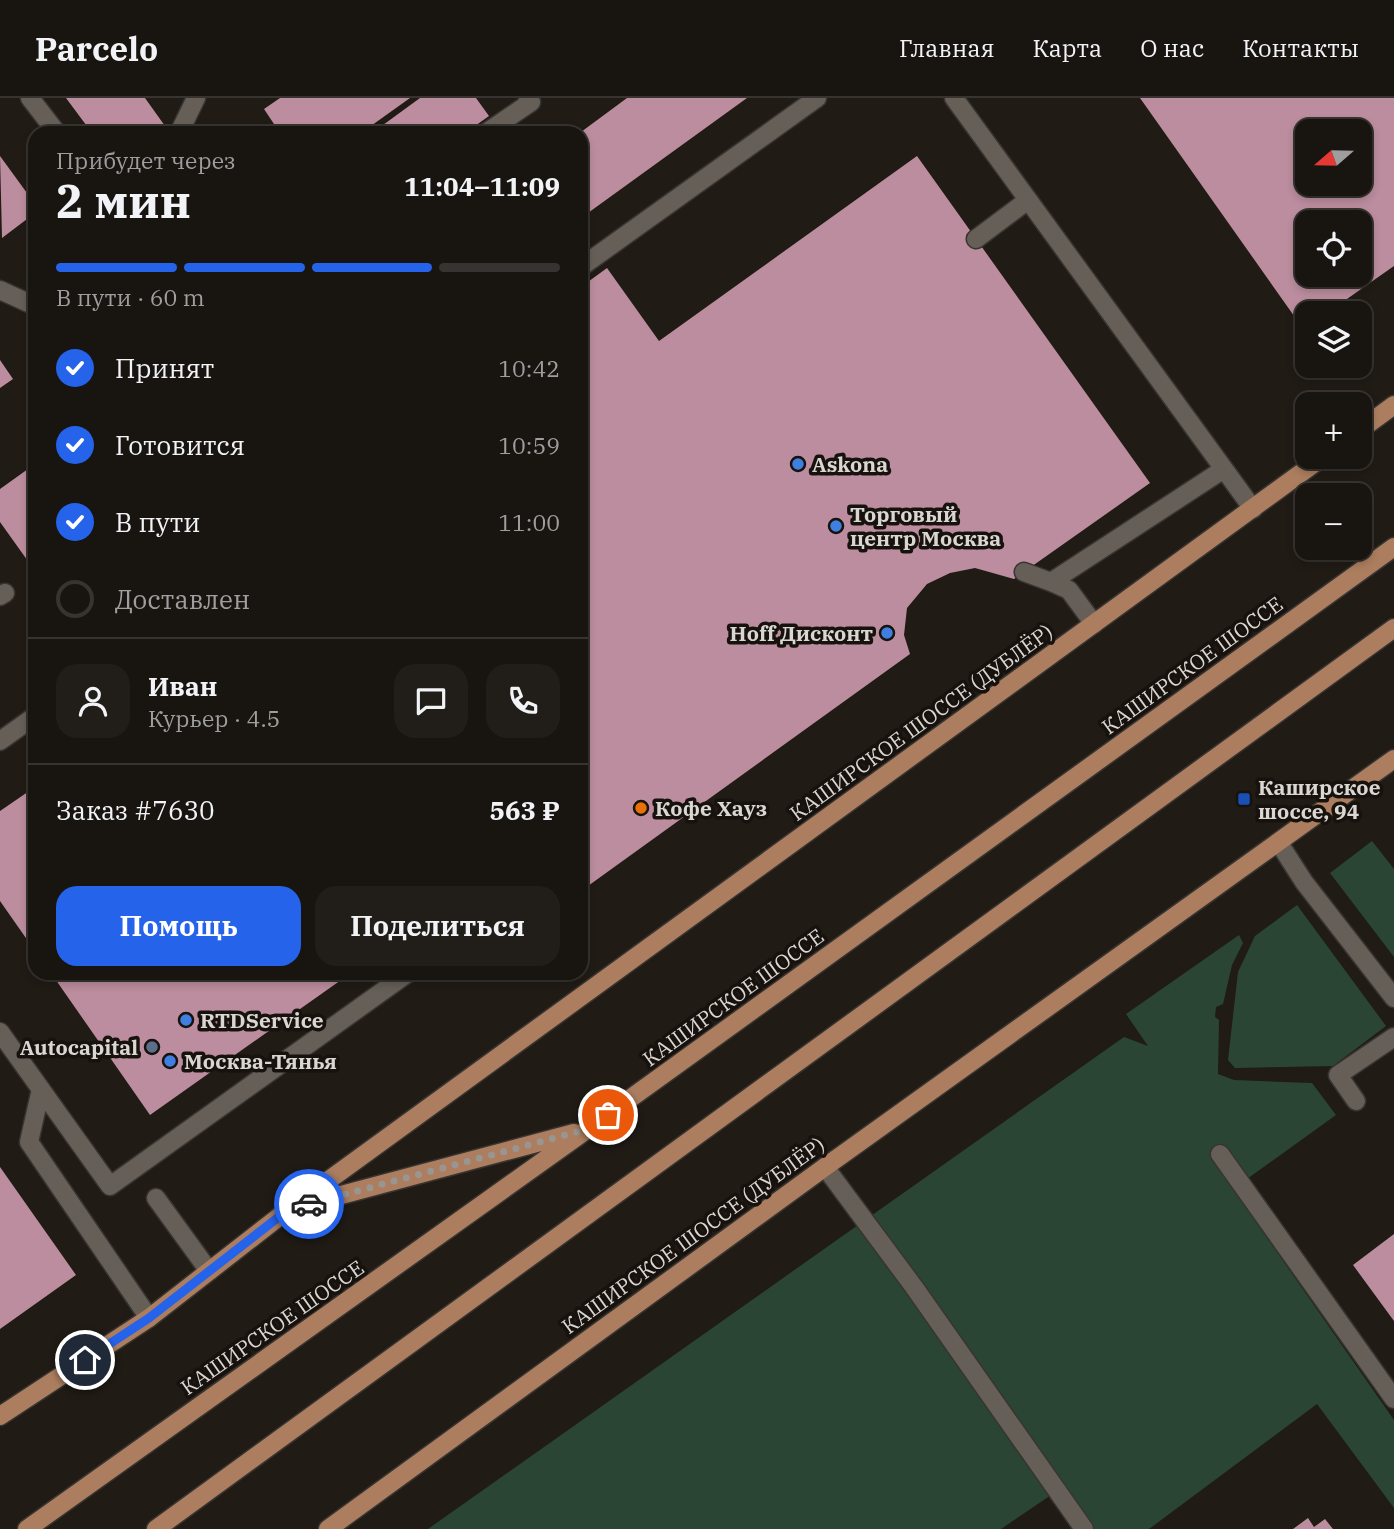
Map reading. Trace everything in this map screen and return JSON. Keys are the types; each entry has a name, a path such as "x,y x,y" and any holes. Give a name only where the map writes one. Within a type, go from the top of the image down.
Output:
{"main road":[{"path":"1372,421 1394,405"},
{"name":"КАШИРСКОЕ ШОССЕ (ДУБЛЁР)","path":"0,1416 149,1318 289,1209 1307,469"},
{"name":"КАШИРСКОЕ ШОССЕ","path":"27,1529 588,1129 1394,547"},
{"path":"156,1529 1394,628"},
{"name":"КАШИРСКОЕ ШОССЕ (ДУБЛЁР)","path":"328,1529 825,1167 1394,759"},
{"path":"289,1209 588,1129"}],"lane":[{"path":"30,98 52,126"},
{"path":"182,126 196,98"},
{"path":"495,126 531,102 528,98"},
{"path":"588,262 817,98"},
{"path":"954,98 1253,509"},
{"path":"976,239 1028,200"},
{"path":"0,290 28,303"},
{"path":"1051,582 1224,469"},
{"path":"1024,572 1069,590 1094,624"},
{"path":"0,741 28,721"},
{"path":"1279,843 1304,882 1394,998"},
{"path":"0,1032 110,1186 398,980"},
{"path":"1356,1101 1338,1075 1394,1037"},
{"path":"41,1089 29,1142 149,1318"},
{"path":"1220,1154 1394,1399"},
{"path":"825,1167 922,1298 1084,1529"},
{"path":"156,1198 209,1271"}],"green space":[{"path":"1372,841 1394,869 1394,957 1330,873"},
{"path":"1297,905 1386,1026 1333,1066 1235,1068 1228,1060 1238,972 1255,936"},
{"path":"1239,935 1243,943 1232,965 1223,1004 1216,1007 1215,1017 1219,1020 1218,1074 1234,1080 1312,1083 1336,1115 1233,1189 1394,1420 1394,1508 1317,1404 1149,1529 1084,1529 1057,1491 1001,1529 428,1529 1124,1037 1148,1046 1126,1014"}],"building":[{"path":"66,98 145,98 165,126 87,126"},
{"path":"280,98 410,98 371,126 275,126 264,109"},
{"path":"420,98 476,98 489,116 475,126 382,126"},
{"path":"627,98 747,98 588,213 588,127"},
{"path":"1140,98 1394,98 1394,266 1372,281 1372,210 1295,210 1295,287 1364,287 1344,301 1295,301 1295,317"},
{"path":"0,156 28,194 28,218 2,238"},
{"name":"Торговый центр Москва","path":"917,156 1150,483 1014,579 975,568 950,573 927,584 907,608 904,635 910,654 588,886 588,282 607,268 659,341"},
{"path":"0,360 13,379 0,388"},
{"path":"28,469 28,561 0,522 0,489"},
{"path":"28,792 28,941 0,901 0,811"},
{"name":"Москва-Тянья","path":"56,980 341,980 150,1115"},
{"path":"0,1167 76,1275 0,1329"},
{"path":"1394,1234 1394,1321 1353,1265"},
{"path":"1308,1518 1314,1527 1325,1519 1333,1529 1293,1529"}],"way so far":[{"path":"309,1204 588,1129 608,1115"}],"place":[{"name":"Askona","path":"798,464"},
{"name":"Торговый центр Москва","path":"836,526"},
{"name":"Hoff Дисконт","path":"887,633"},
{"name":"Каширское шоссе, 94","path":"1244,799"},
{"name":"Кофе Хауз","path":"641,808"},
{"name":"RTDService","path":"186,1020"},
{"name":"Autocapital","path":"152,1047"},
{"name":"Москва-Тянья","path":"170,1061"}],"route":[{"path":"85,1360 149,1318 289,1209 309,1204"}]}
